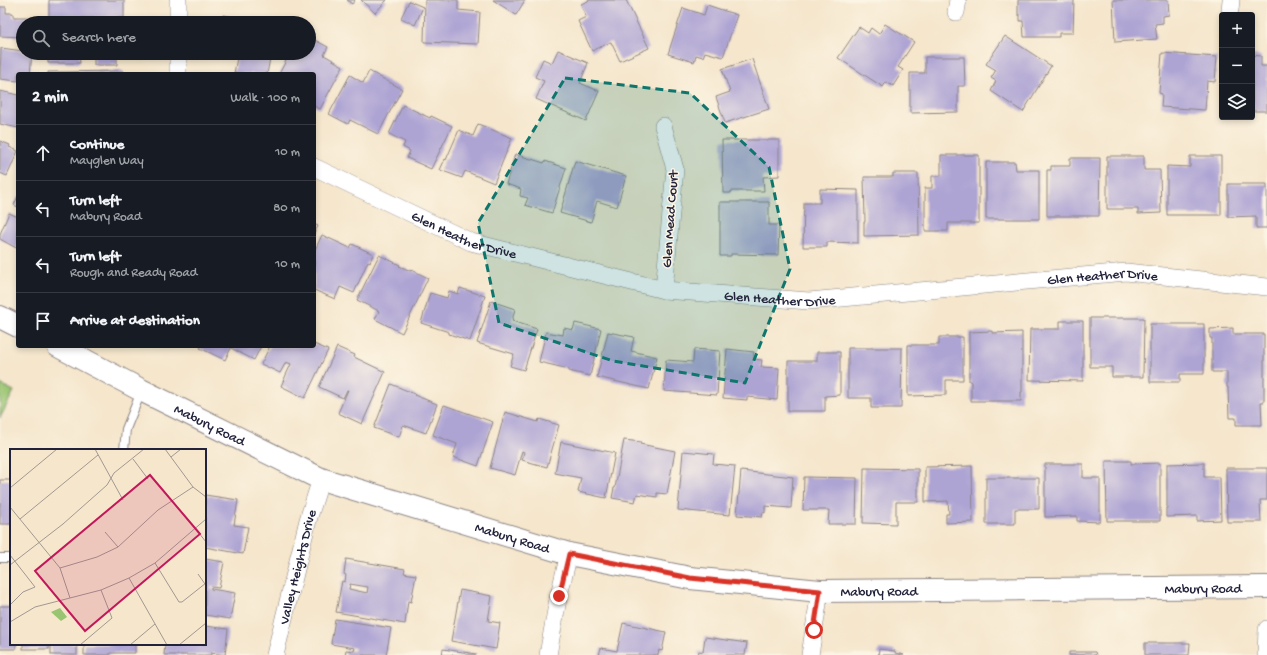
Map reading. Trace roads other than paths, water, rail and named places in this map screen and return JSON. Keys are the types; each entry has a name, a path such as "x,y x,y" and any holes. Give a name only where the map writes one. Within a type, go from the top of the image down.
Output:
{"main road":[{"path":"0,317 16,325"},
{"name":"Mabury Road","path":"67,348 81,351 141,390 321,479 569,554 690,578 820,591 1267,587"}],"street":[{"path":"178,0 178,16"},
{"path":"178,60 178,72"},
{"name":"Glen Mead Court","path":"663,126 675,169 664,290"},
{"name":"Glen Heather Drive","path":"316,168 471,242 664,290 809,301 1126,272 1267,287"},
{"name":"Valley Heights Drive","path":"275,655 308,520 321,479"},
{"path":"548,655 558,599 569,554"},
{"path":"810,655 820,591"},
{"path":"1266,655 1267,629"}],"lane":[{"path":"124,449 126,429 141,390"}]}
